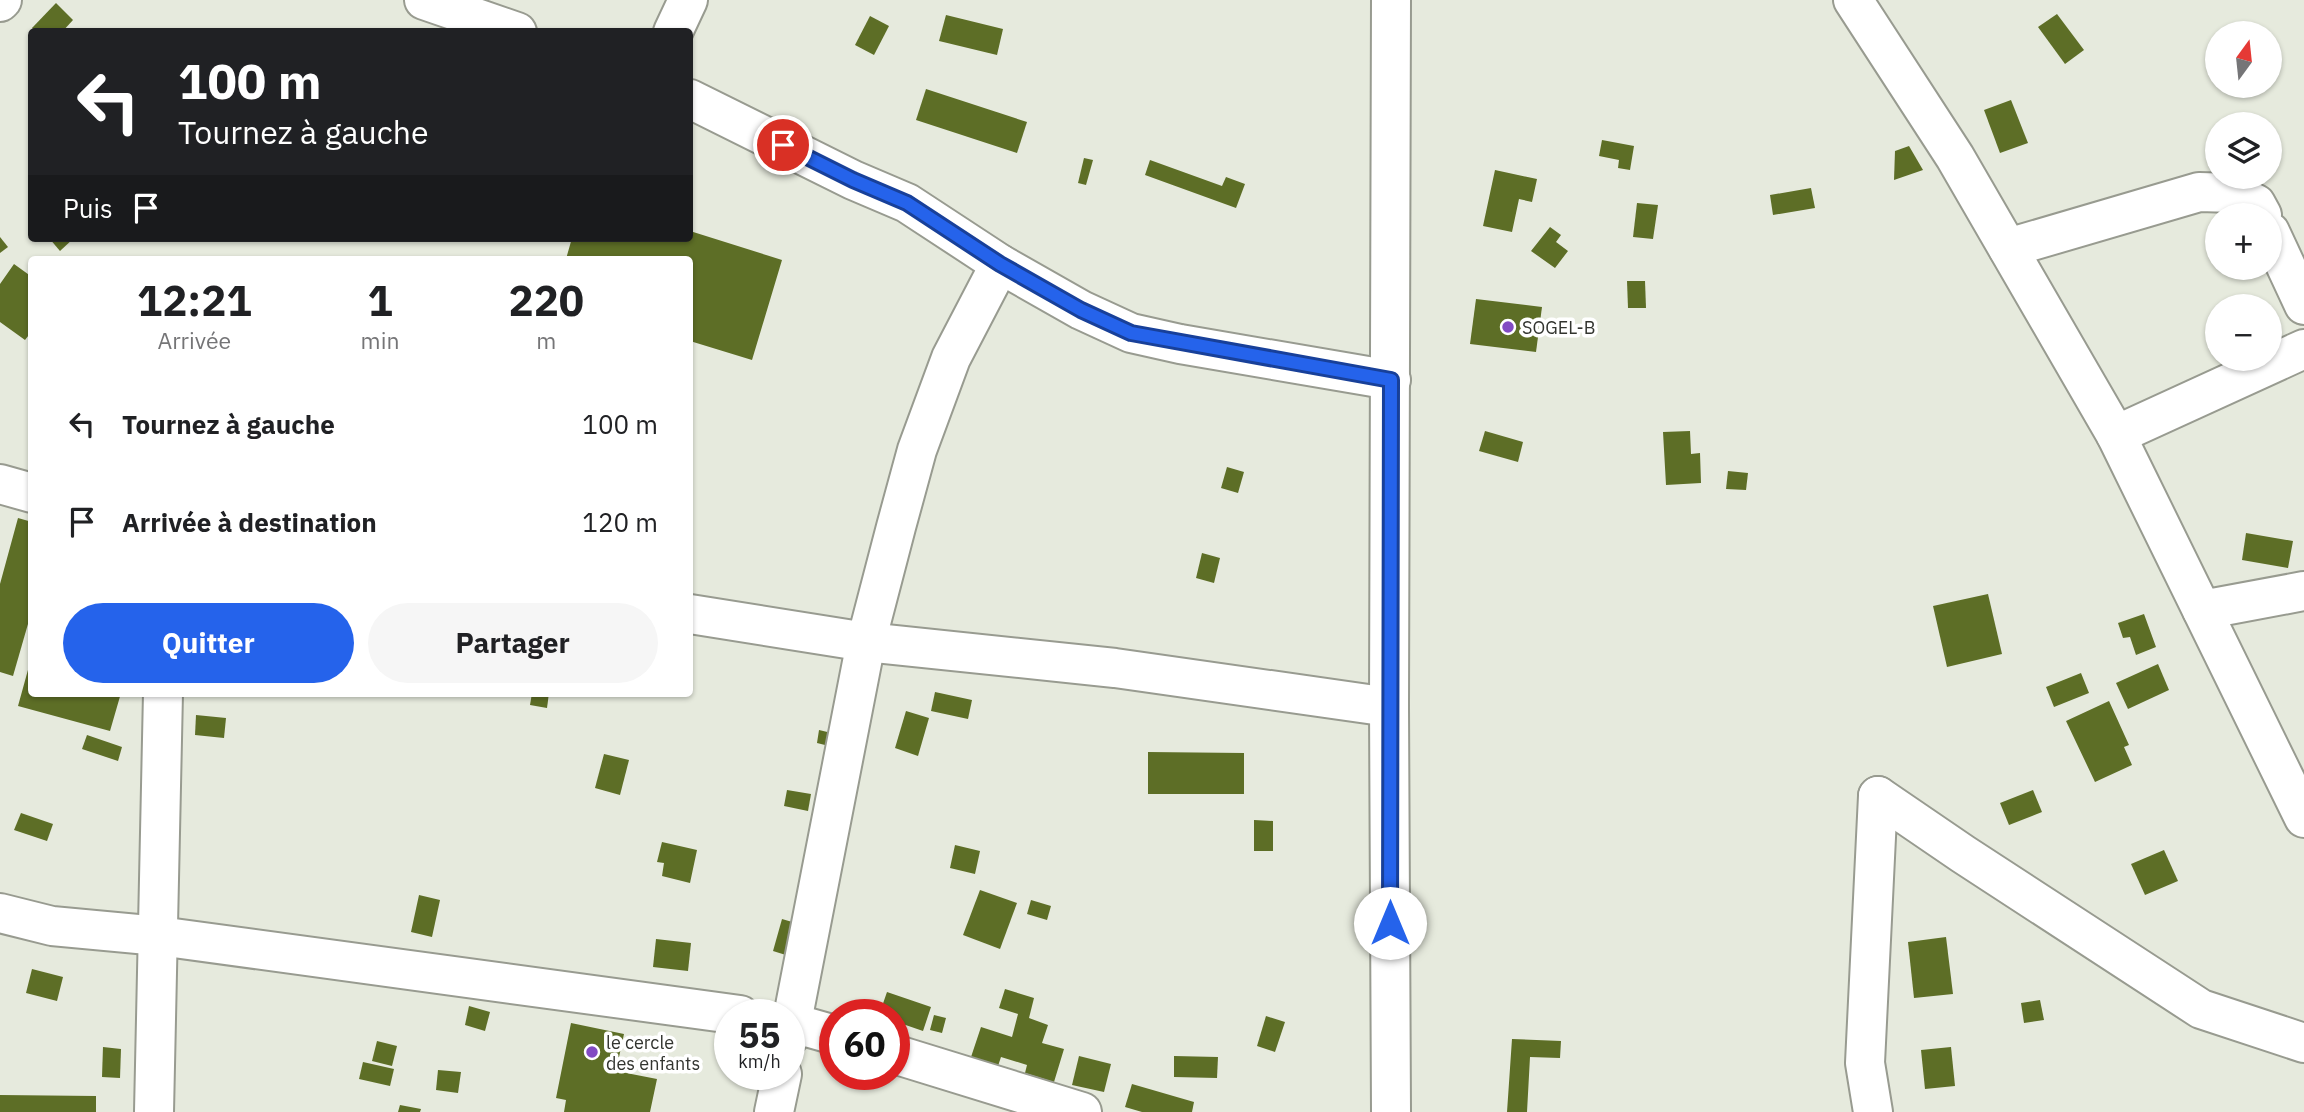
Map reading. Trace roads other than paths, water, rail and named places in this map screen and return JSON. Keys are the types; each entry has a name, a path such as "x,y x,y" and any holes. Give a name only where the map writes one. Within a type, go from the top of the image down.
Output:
{"street":[{"path":"424,0 484,9 511,28"},
{"path":"675,28 688,0"},
{"path":"1391,0 1391,1112"},
{"path":"1853,0 1955,157 2116,435 2304,818"},
{"path":"693,100 853,180 907,203 1000,264 1081,310 1131,333 1391,380"},
{"path":"2008,248 2199,192 2234,193 2254,203"},
{"path":"2282,258 2304,305"},
{"path":"796,999 866,642 917,450 951,358 1000,264"},
{"path":"2116,435 2304,349"},
{"path":"0,484 28,492"},
{"path":"2202,610 2304,591"},
{"path":"693,614 866,642 1115,668 1389,707"},
{"path":"154,1112 163,697"},
{"path":"1873,1112 1865,1063 1878,796 2201,1009 2304,1043"},
{"path":"0,913 52,926 159,936 714,1011"},
{"path":"910,1059 1083,1112"},
{"path":"774,1112 779,1090"}],"place":[{"name":"SOGEL-B","path":"1508,327"},
{"name":"le cercle des enfants","path":"592,1052"}]}
